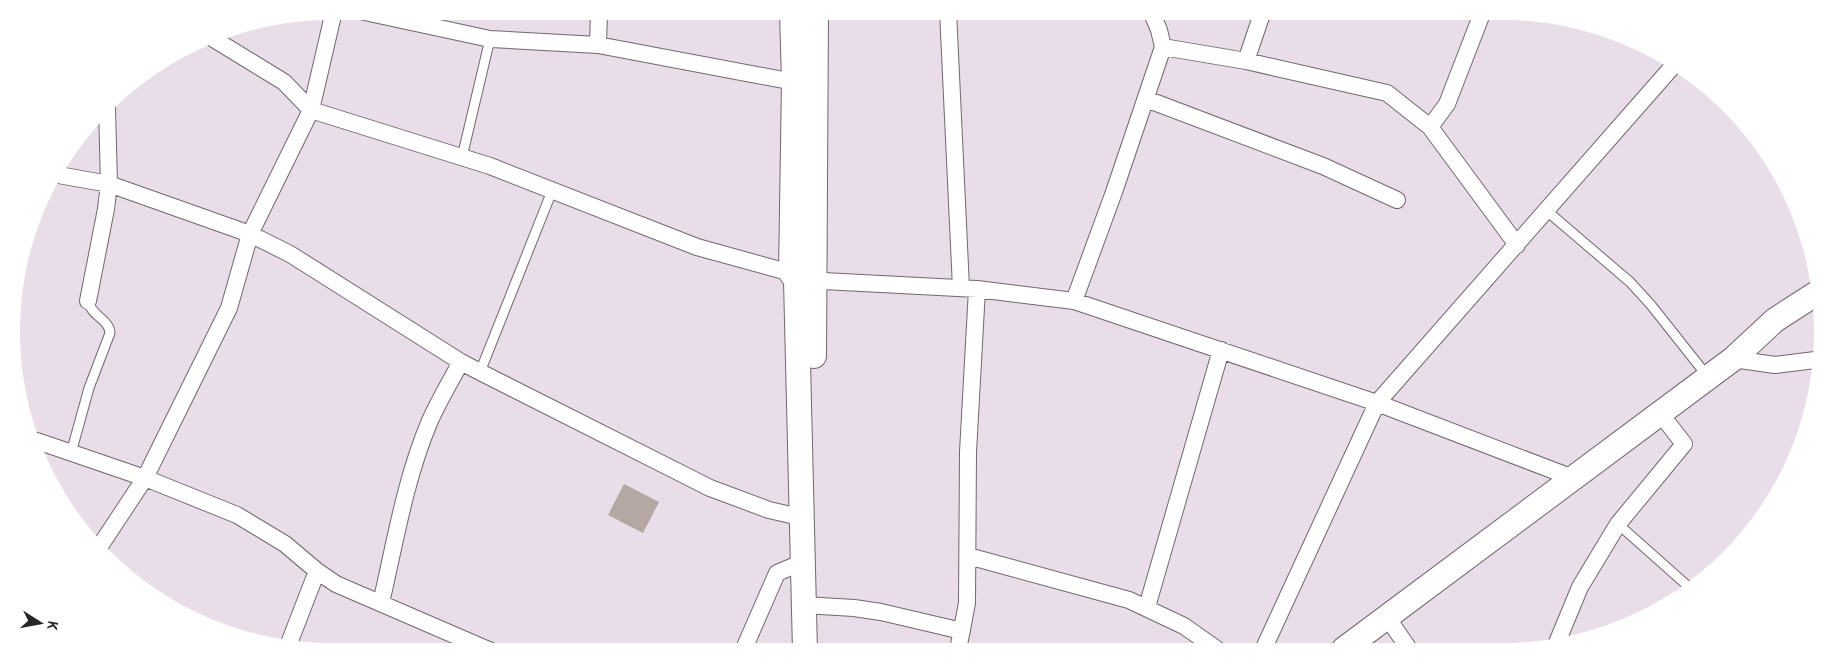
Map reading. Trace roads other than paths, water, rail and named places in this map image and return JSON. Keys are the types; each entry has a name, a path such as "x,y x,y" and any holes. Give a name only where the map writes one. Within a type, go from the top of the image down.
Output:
{"main road":[{"path":"792,20 811,606 806,643"},
{"path":"815,20 800,278 804,562 818,643"},
{"path":"1352,643 1733,360 1775,320 1812,296"}],"street":[{"path":"102,543 145,478 229,308 250,234 311,110 332,20"},
{"path":"402,20 490,39 598,45 794,82"},
{"path":"598,45 599,20"},
{"path":"949,20 969,289 968,556 966,603 959,643"},
{"path":"1074,301 1163,47 1155,20"},
{"path":"1246,61 1260,20"},
{"path":"1430,127 1447,104 1479,20"},
{"path":"218,42 284,82 311,110 462,157 697,247 800,278 969,289 1074,301 1377,403 1573,478"},
{"path":"1163,47 1246,61 1387,93 1430,127 1517,245"},
{"path":"1266,643 1377,403 1671,69"},
{"path":"1146,99 1322,166 1397,200"},
{"path":"88,301 109,184 106,116"},
{"path":"62,176 109,184 250,234 290,254 461,362 480,372 710,488 768,510 804,518"},
{"path":"1147,607 1221,350"},
{"path":"1733,360 1776,365 1812,360"},
{"path":"381,603 404,502 417,458 430,423 461,362"},
{"path":"1559,638 1580,587 1618,524 1684,444 1660,413"},
{"path":"41,442 145,478 237,516 260,527 284,544 317,572 336,584 474,643"},
{"path":"968,556 1111,594 1147,607 1184,626 1208,643"},
{"path":"746,643 777,573 804,562"},
{"path":"290,640 317,572"},
{"path":"811,606 881,612 962,631"},
{"path":"1387,617 1405,643"}],"lane":[{"path":"462,157 490,39"},
{"path":"480,372 552,191"},
{"path":"1547,211 1630,282 1651,305 1708,378"},
{"path":"71,453 88,388 110,333 109,326 91,310 88,301"},
{"path":"1618,524 1685,584"}]}
